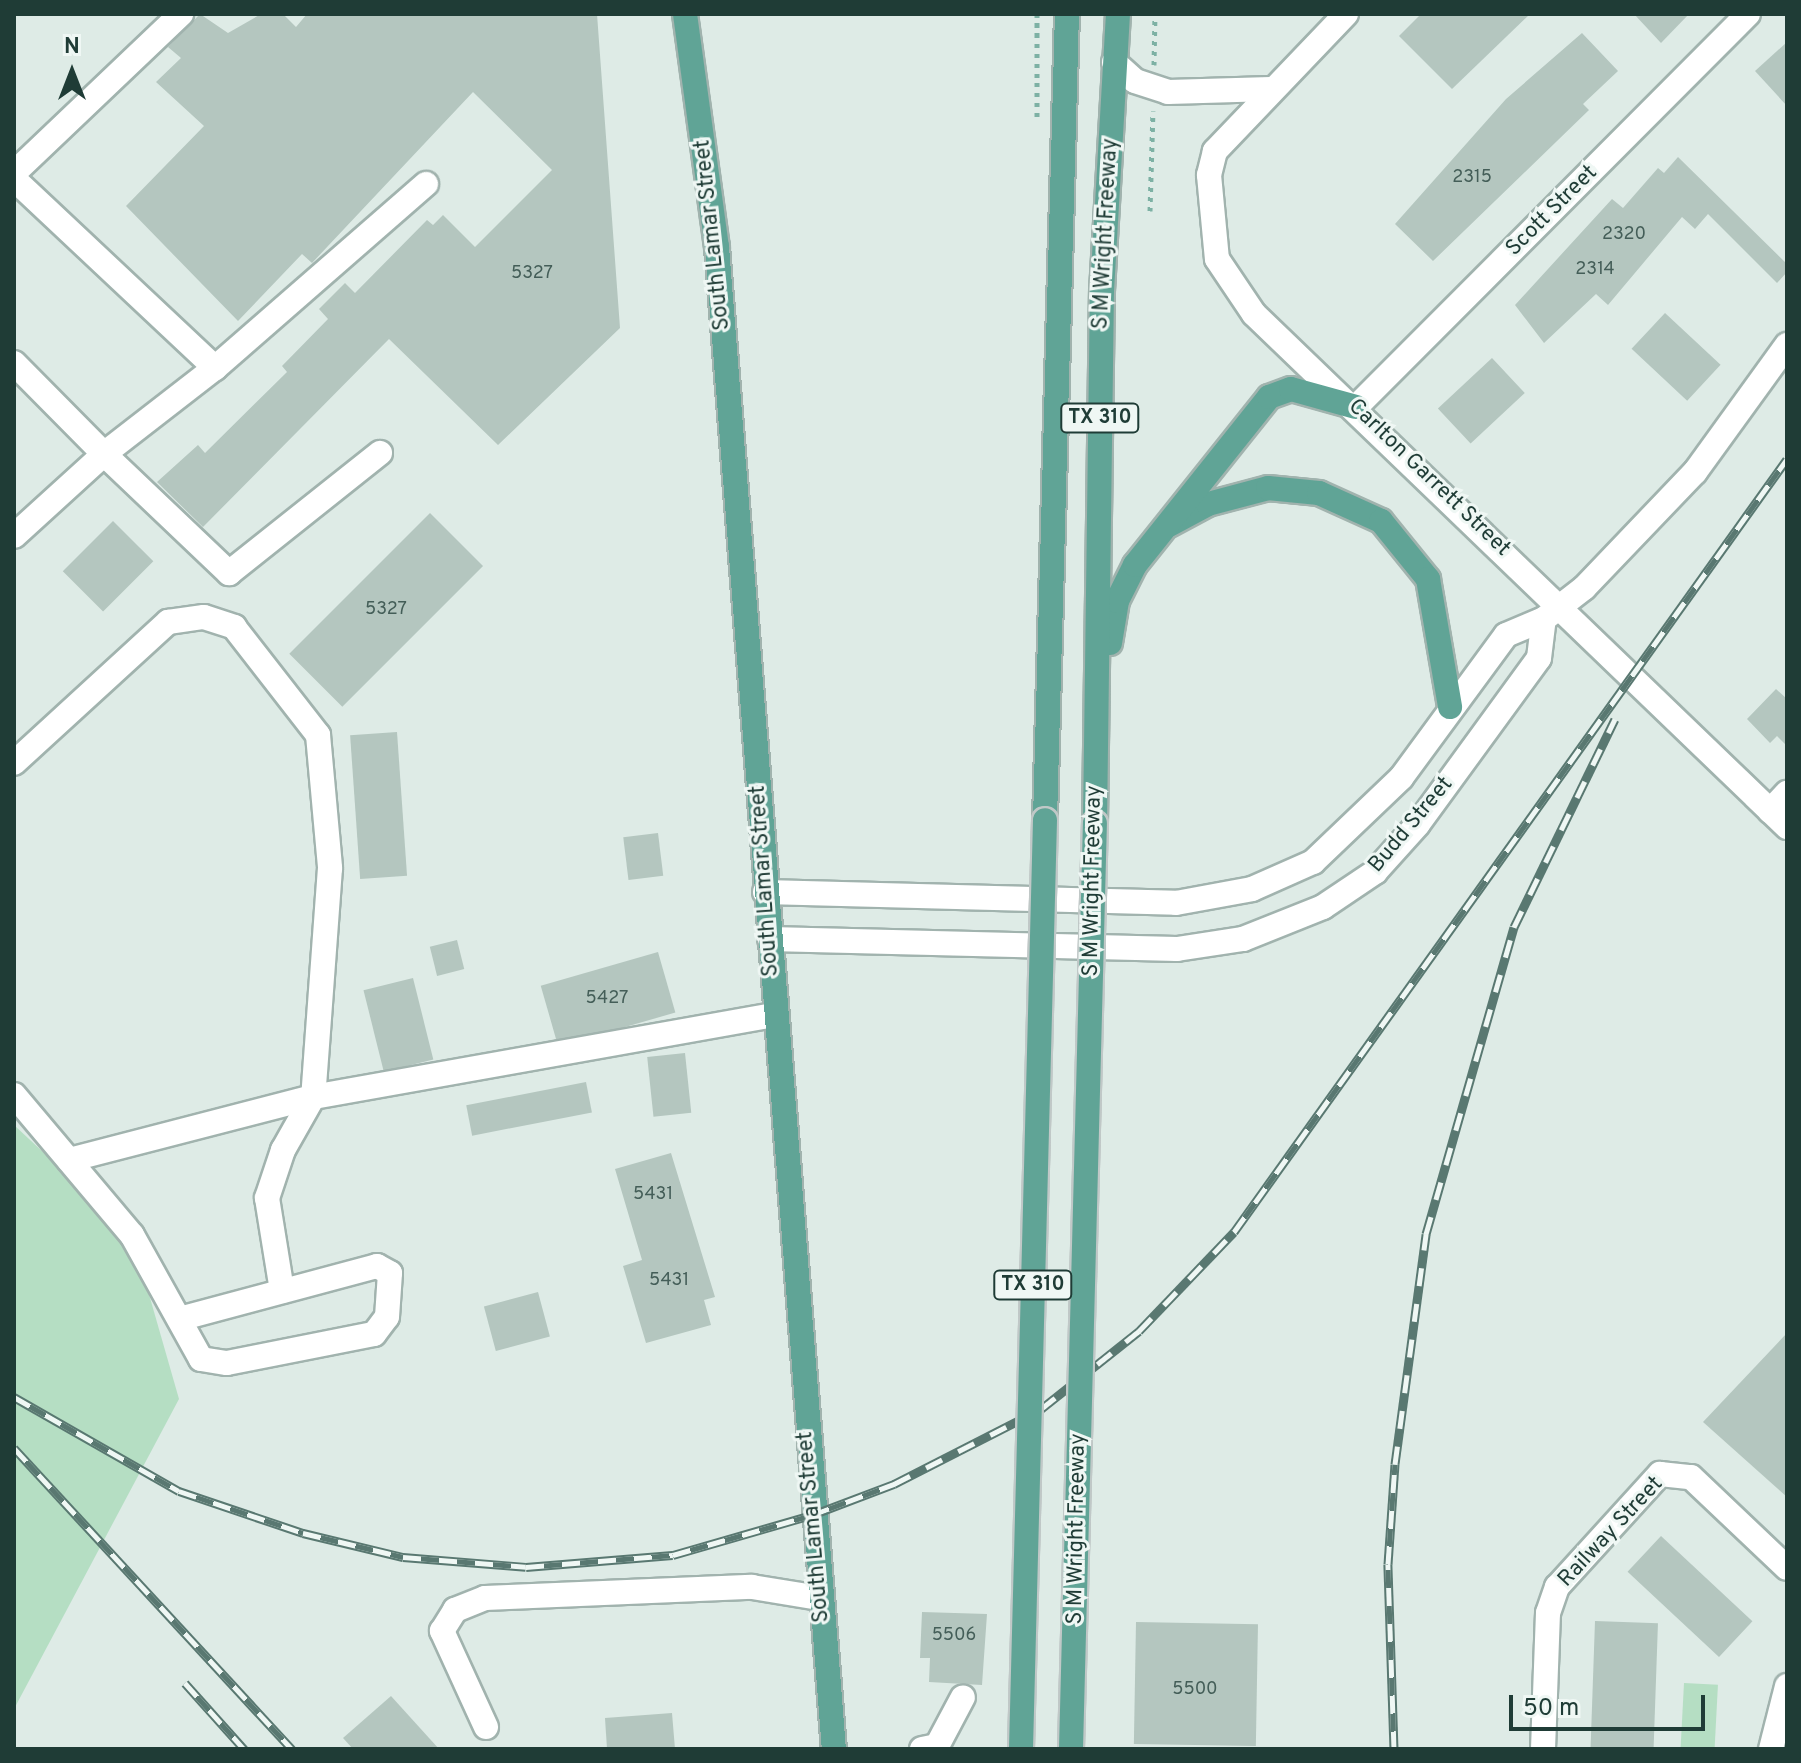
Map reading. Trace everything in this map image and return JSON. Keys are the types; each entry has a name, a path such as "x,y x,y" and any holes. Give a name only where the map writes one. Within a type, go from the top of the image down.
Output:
{"main road":[{"name":"South Lamar Street","path":"685,14 717,247 774,1015 834,1749"},
{"name":"S M Wright Freeway","path":"1021,1749 1067,14"},
{"name":"S M Wright Freeway","path":"1071,1749 1095,823 1102,291 1118,14"},
{"path":"1095,823 1117,601 1159,530 1269,397 1291,389 1356,407"},
{"path":"1159,530 1208,504 1268,488 1319,493 1381,521 1428,579 1450,707"}],"street":[{"path":"14,173 181,14"},
{"name":"Carlton Garrett Street","path":"1346,14 1271,89 1211,161 1217,259 1254,314 1356,407 1553,612 1778,819"},
{"name":"Scott Street","path":"1356,407 1748,14"},
{"path":"1114,62 1135,81 1168,92 1271,89"},
{"path":"14,179 215,368"},
{"path":"14,536 104,454 215,368 426,184"},
{"name":"Budd Street","path":"765,892 1176,903 1252,889 1313,862 1359,825 1506,635 1553,612 1695,472 1787,345"},
{"path":"14,363 229,573 380,453"},
{"name":"Budd Street","path":"770,939 1177,949 1243,939 1323,907 1375,872 1418,824 1539,658 1553,612"},
{"path":"14,763 168,622 204,617 234,627 318,735 330,868 313,1097 283,1150 267,1198 282,1291"},
{"path":"1778,819 1787,793"},
{"path":"69,1160 313,1097 774,1015"},
{"path":"14,1095 132,1235 183,1318 201,1359 227,1363 374,1334 387,1317 390,1273 377,1266 183,1318"},
{"name":"Railway Street","path":"1543,1749 1548,1613 1557,1587 1660,1474 1691,1477 1787,1568"},
{"path":"486,1727 442,1631 455,1610 485,1598 752,1587 820,1598"},
{"path":"1771,1749 1787,1686"},
{"path":"922,1749 937,1746 963,1697"}],"path":[{"path":"1037,14 1037,133"},
{"path":"1154,77 1155,14"},
{"path":"1150,211 1153,103"}],"green space":[{"path":"14,1125 132,1235 179,1399 14,1709"},
{"path":"1684,1683 1718,1685 1715,1749 1681,1749"}],"building":[{"path":"200,14 228,33 261,14 283,14 296,27 307,14 597,14 620,328 498,445 389,339 203,527 157,482 198,445 205,453 287,372 282,366 328,319 319,309 345,283 355,293 427,220 433,225 443,215 475,247 552,170 473,92 312,263 302,254 238,321 126,206 204,126 156,82 181,58 168,47"},
{"path":"1421,14 1530,14 1452,89 1399,36"},
{"path":"1634,14 1689,14 1661,43"},
{"path":"1582,33 1618,71 1583,104 1589,110 1433,261 1395,224 1506,99"},
{"path":"1787,42 1787,106 1755,71"},
{"path":"1678,157 1787,264 1787,272 1777,283 1708,214 1695,229 1682,217 1608,305 1596,294 1544,343 1515,305 1612,199 1623,208 1658,168 1664,173"},
{"path":"1665,313 1721,365 1687,401 1632,349"},
{"path":"1492,358 1525,393 1471,444 1438,408"},
{"path":"430,513 483,566 342,707 289,654"},
{"path":"113,521 153,561 103,612 63,571"},
{"path":"1776,689 1787,699 1787,746 1777,736 1770,743 1747,719"},
{"path":"397,732 407,876 360,879 350,735"},
{"path":"658,833 663,876 629,880 623,837"},
{"path":"457,940 464,969 437,976 430,947"},
{"path":"658,952 675,1013 558,1046 541,986"},
{"path":"413,978 433,1060 384,1072 364,990"},
{"path":"685,1053 691,1113 653,1117 647,1057"},
{"path":"586,1082 592,1112 472,1136 466,1105"},
{"path":"671,1153 715,1297 704,1300 711,1325 646,1343 623,1266 642,1260 615,1169"},
{"path":"538,1292 550,1336 496,1351 484,1306"},
{"path":"1787,1333 1787,1497 1703,1422"},
{"path":"1661,1536 1752,1621 1719,1657 1628,1572"},
{"path":"922,1612 987,1614 982,1685 929,1682 930,1658 920,1658"},
{"path":"1595,1621 1658,1623 1654,1749 1591,1749"},
{"path":"1136,1622 1258,1624 1256,1746 1134,1744"},
{"path":"391,1696 439,1749 353,1749 343,1738"},
{"path":"672,1713 675,1749 607,1749 605,1718"}],"railway":[{"path":"14,1397 179,1491 303,1533 403,1557 526,1567 673,1555 812,1515 894,1484 1041,1409 1139,1331 1234,1232 1787,459"},
{"path":"1394,1749 1388,1564 1395,1464 1426,1234 1514,927 1615,719"},
{"path":"14,1448 292,1749"},
{"path":"185,1683 244,1749"}]}
